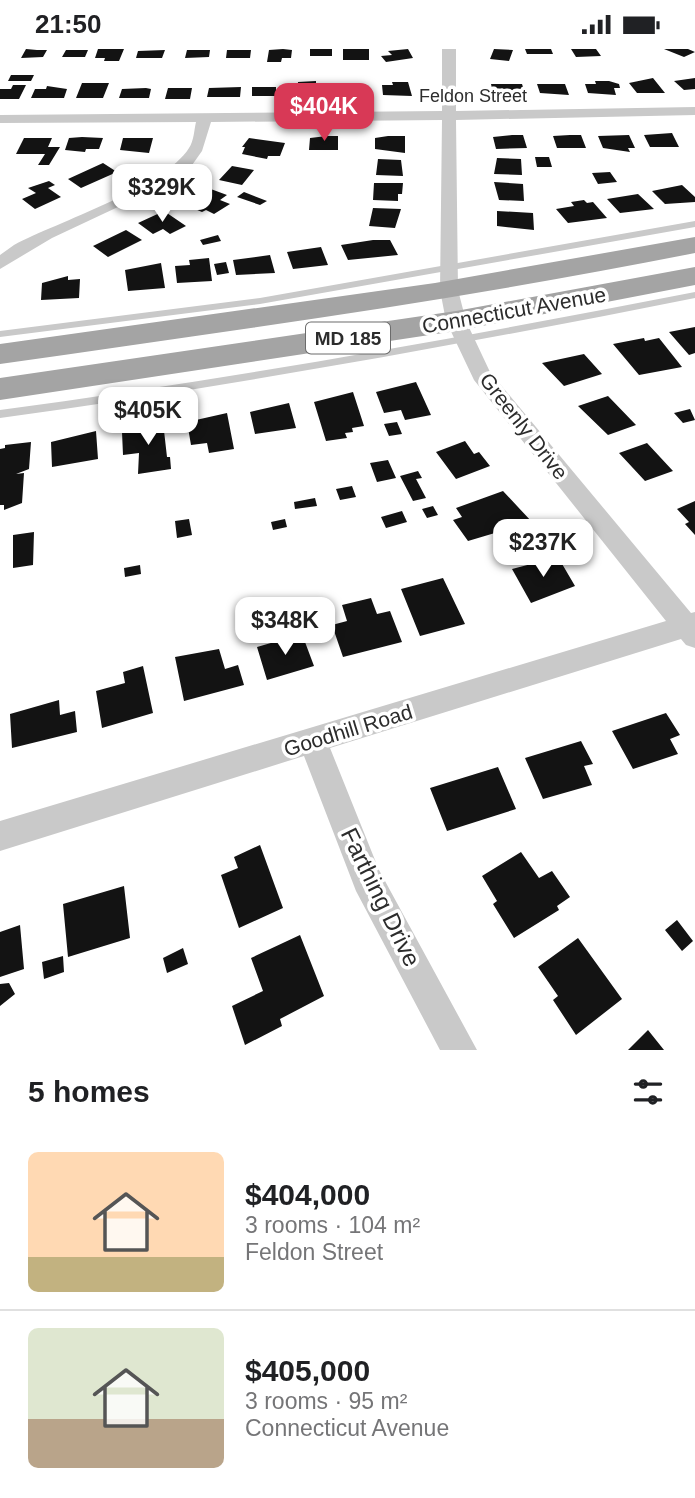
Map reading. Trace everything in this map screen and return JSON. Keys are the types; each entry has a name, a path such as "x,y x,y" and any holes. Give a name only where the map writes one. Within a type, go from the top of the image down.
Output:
{"main road":[{"name":"Connecticut Avenue","path":"0,354 449,280 587,267 695,245"},
{"name":"Connecticut Avenue","path":"0,389 461,331 695,276"}],"street":[{"name":"Greenly Drive","path":"449,49 449,280 461,331 481,375 692,629"},
{"name":"Feldon Street","path":"0,118 695,111"},
{"path":"0,264 47,232 151,185 181,168 197,148 205,117"},
{"name":"Goodhill Road","path":"0,836 692,629"},
{"name":"Farthing Drive","path":"313,741 367,880 459,1050"}],"lane":[{"path":"0,334 449,280 695,224"},
{"path":"0,414 154,394 461,331 695,295"}],"building":[{"path":"26,49 47,50 43,57 21,58"},
{"path":"98,49 124,49 119,61 104,61 105,58 95,58"},
{"path":"310,49 332,49 332,56 310,56"},
{"path":"343,49 369,49 369,60 343,60"},
{"path":"408,49 413,58 386,62 381,56 392,55 388,51"},
{"path":"494,49 513,50 509,61 490,59"},
{"path":"525,49 551,49 553,54 527,54"},
{"path":"571,49 596,49 601,56 576,57"},
{"path":"664,49 688,49 695,52 684,57"},
{"path":"66,50 88,50 85,57 62,57"},
{"path":"165,50 162,58 136,58 138,51"},
{"path":"187,50 210,50 209,57 185,58"},
{"path":"227,50 251,50 250,58 226,58"},
{"path":"269,50 292,50 291,58 282,58 281,62 267,62"},
{"path":"11,75 34,75 31,81 8,81"},
{"path":"653,78 665,93 637,93 629,83"},
{"path":"695,78 695,89 684,90 674,81"},
{"path":"316,81 316,86 324,85 324,96 297,95 298,82"},
{"path":"595,81 609,81 619,84 620,88 614,88 616,95 588,93 585,84 596,84"},
{"path":"392,82 408,82 412,96 383,95 382,85 393,85"},
{"path":"82,83 109,83 103,98 76,98"},
{"path":"491,84 522,84 524,90 521,90 522,95 493,93"},
{"path":"537,84 565,84 569,95 540,93"},
{"path":"13,85 26,85 19,99 0,99 0,89 11,89"},
{"path":"341,85 367,85 367,96 341,96"},
{"path":"47,86 67,89 64,98 31,98 35,89 46,89"},
{"path":"241,87 240,97 207,97 209,88"},
{"path":"252,87 276,87 276,91 283,91 283,96 252,96"},
{"path":"168,88 192,88 190,99 165,99"},
{"path":"122,89 151,89 149,98 119,98"},
{"path":"672,133 679,147 650,147 644,135"},
{"path":"523,135 527,148 496,149 493,137"},
{"path":"581,135 586,148 557,148 553,136"},
{"path":"629,135 635,148 628,148 630,152 603,148 598,136"},
{"path":"338,136 338,150 309,150 310,138"},
{"path":"405,136 405,153 375,149 375,138"},
{"path":"24,138 52,138 48,147 60,147 49,165 38,165 45,154 16,154"},
{"path":"69,138 103,138 99,149 86,149 85,152 65,150"},
{"path":"123,138 153,138 149,153 120,150"},
{"path":"249,138 285,143 280,156 268,156 267,159 242,154 245,147 242,147"},
{"path":"535,157 549,157 552,167 537,167"},
{"path":"497,158 521,159 522,175 494,174"},
{"path":"378,159 401,160 403,176 376,175"},
{"path":"103,163 117,172 81,188 68,179"},
{"path":"232,166 254,170 242,185 219,180"},
{"path":"610,172 617,182 598,184 592,173"},
{"path":"49,181 55,185 48,188 61,197 35,209 22,199 36,193 28,188"},
{"path":"494,182 523,184 524,201 499,200"},
{"path":"374,183 403,183 402,194 398,194 398,201 373,200"},
{"path":"682,185 695,197 695,202 665,204 652,191"},
{"path":"208,188 227,195 220,200 230,204 214,214 183,204 190,200 187,198"},
{"path":"244,192 267,201 260,205 237,197"},
{"path":"638,194 654,209 620,213 607,199"},
{"path":"584,200 587,203 593,202 607,218 568,223 556,209 574,206 571,202"},
{"path":"373,208 401,209 395,228 369,226"},
{"path":"164,211 186,226 170,234 163,229 153,234 138,223"},
{"path":"497,211 533,213 534,230 497,226"},
{"path":"126,230 142,240 108,257 93,246"},
{"path":"218,235 221,241 203,245 200,240"},
{"path":"390,240 398,255 348,260 341,245"},
{"path":"321,247 328,265 293,269 287,252"},
{"path":"270,255 275,273 236,275 233,260"},
{"path":"209,258 212,281 177,283 175,266 190,265 189,260"},
{"path":"226,262 229,273 217,275 214,264"},
{"path":"161,263 165,288 128,291 125,270"},
{"path":"68,276 68,280 80,279 79,298 41,300 42,283"},
{"path":"695,327 695,353 689,355 669,332"},
{"path":"644,338 645,341 659,338 682,367 639,375 613,344"},
{"path":"584,354 602,374 564,386 542,363"},
{"path":"416,382 431,415 405,420 401,410 384,413 376,392"},
{"path":"353,392 364,426 352,428 353,432 345,433 347,438 326,441 314,402"},
{"path":"608,396 636,425 608,435 578,406"},
{"path":"289,403 296,428 255,434 250,412"},
{"path":"690,409 695,420 683,423 674,413"},
{"path":"227,413 234,449 209,453 207,443 191,445 187,422"},
{"path":"163,422 171,469 138,474 139,453 123,455 122,432 139,429 138,425"},
{"path":"397,422 402,434 389,436 384,424"},
{"path":"96,431 98,459 52,467 51,442"},
{"path":"465,441 474,454 479,452 490,466 456,479 436,452"},
{"path":"31,442 29,469 16,474 24,473 22,503 4,510 4,505 0,505 0,449 5,448 5,445"},
{"path":"647,443 673,471 645,481 619,453"},
{"path":"388,460 396,478 377,482 370,463"},
{"path":"418,471 422,478 416,479 426,498 413,501 400,476"},
{"path":"352,486 356,497 340,500 336,489"},
{"path":"503,491 532,522 468,541 453,520 462,517 456,508"},
{"path":"315,498 317,506 295,509 294,502"},
{"path":"695,501 695,535 685,524 689,522 677,509"},
{"path":"433,506 438,515 427,518 422,509"},
{"path":"402,511 407,522 386,528 381,517"},
{"path":"189,519 192,535 177,538 175,521"},
{"path":"285,519 287,527 273,530 271,522"},
{"path":"34,532 33,565 13,568 13,535"},
{"path":"558,557 575,586 531,603 512,569"},
{"path":"140,565 141,574 125,577 124,568"},
{"path":"443,578 465,624 420,636 401,589"},
{"path":"371,598 377,614 390,611 402,642 343,657 332,625 347,621 342,605"},
{"path":"302,634 314,666 267,680 257,647"},
{"path":"219,649 225,669 238,665 244,685 184,701 175,657"},
{"path":"143,666 153,713 102,728 96,691 125,683 123,672"},
{"path":"59,700 60,715 75,711 77,732 12,748 10,714"},
{"path":"666,713 680,735 670,739 678,754 633,769 612,731"},
{"path":"581,741 593,764 584,766 592,785 543,799 525,758"},
{"path":"498,767 516,809 447,831 430,788"},
{"path":"260,845 283,908 239,928 221,875 238,868 234,857"},
{"path":"521,852 539,878 552,871 570,897 557,906 559,910 514,938 493,904 497,901 482,876"},
{"path":"124,886 130,938 68,957 63,904"},
{"path":"677,920 693,941 682,951 665,930"},
{"path":"20,925 24,969 0,977 0,932"},
{"path":"300,935 324,996 280,1019 282,1026 245,1045 232,1006 263,991 251,958"},
{"path":"578,938 622,999 576,1035 553,1000 558,996 538,967"},
{"path":"183,948 188,964 167,973 163,958"},
{"path":"63,956 64,972 44,979 42,962"},
{"path":"9,983 15,994 0,1006 0,984"},
{"path":"648,1030 664,1050 628,1050"}]}
